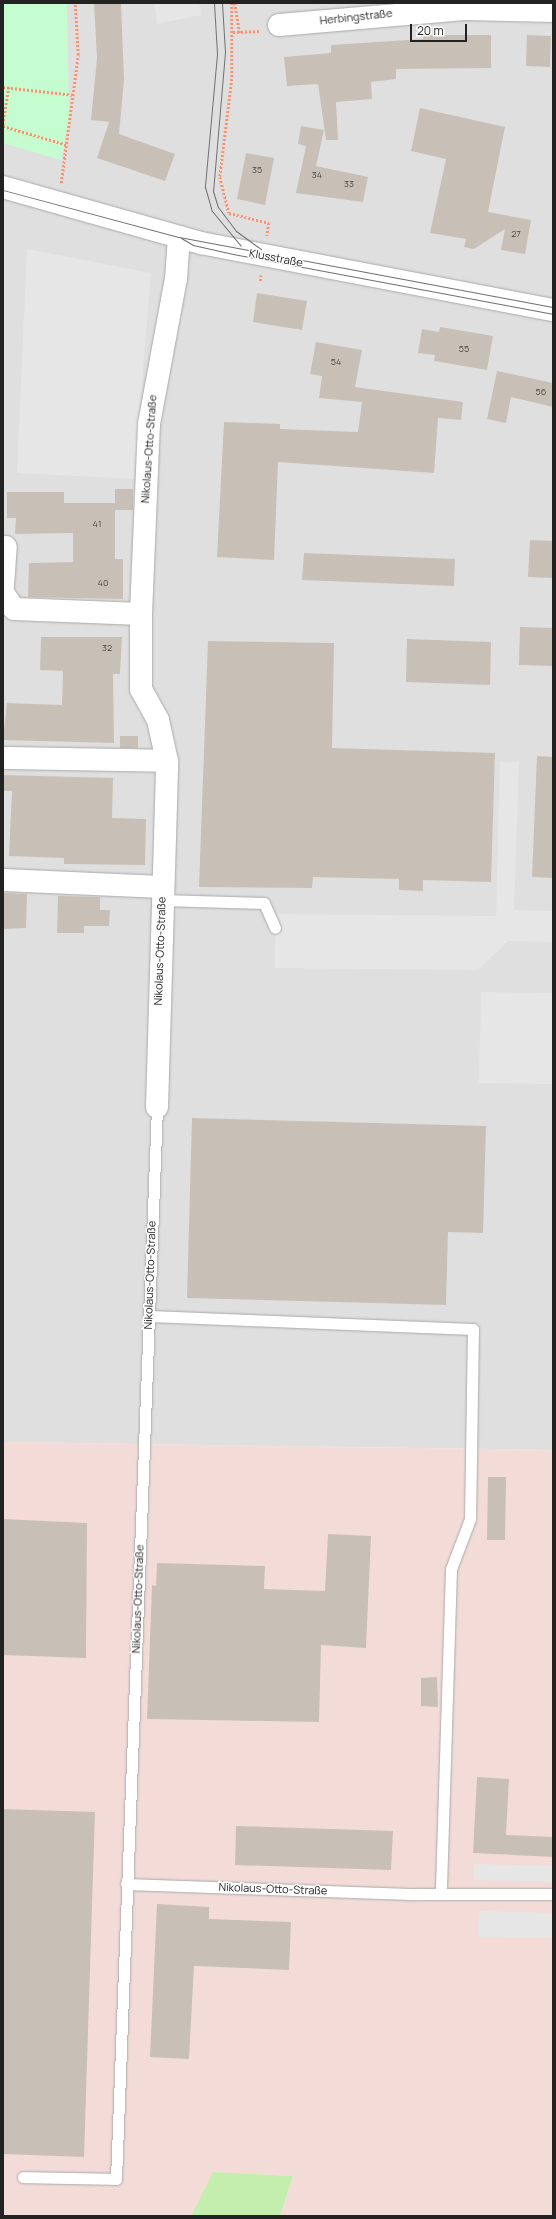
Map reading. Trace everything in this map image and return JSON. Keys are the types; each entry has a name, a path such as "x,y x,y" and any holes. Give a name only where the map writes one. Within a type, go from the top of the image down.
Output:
{"street":[{"name":"Herbingstraße","path":"279,25 464,9 553,11"},
{"name":"Klusstraße","path":"3,187 179,237 553,310"},
{"name":"Nikolaus-Otto-Straße","path":"157,1107 167,761 158,720 141,689 141,614 149,424 176,279 179,237"},
{"path":"3,586 6,547"},
{"path":"3,593 14,609 141,614"},
{"path":"3,758 167,761"},
{"name":"Nikolaus-Otto-Straße","path":"3,880 162,894"}],"lane":[{"path":"162,894 264,903 275,928"},
{"name":"Nikolaus-Otto-Straße","path":"157,1107 126,1884 417,1894 441,1891 553,1894"},
{"path":"149,1316 473,1329 470,1519 451,1569 441,1891"},
{"path":"23,2177 116,2179 126,1884"}],"path":[{"path":"57,202 68,145 75,95 78,36 75,3"},
{"path":"232,3 233,32 230,98 220,177 223,195 229,213 269,223"},
{"path":"233,32 240,34 235,3"},
{"path":"3,87 75,95"},
{"path":"9,87 4,126 68,145"}],"shaded area":[{"path":"3,3 553,3 553,1450 3,1442"},
{"path":"154,3 199,3 201,15 157,24"},
{"path":"27,249 151,273 134,479 17,473"},
{"path":"500,762 519,762 514,910 553,911 553,942 508,941 478,970 275,968 275,914 496,916"},
{"path":"481,992 553,993 553,1084 479,1083"},
{"path":"3,1442 553,1450 553,2216 280,2216 293,2176 214,2172 191,2216 3,2216"},
{"path":"474,1864 553,1866 553,1882 474,1880"},
{"path":"479,1911 553,1913 553,1938 478,1937"}],"green space":[{"path":"3,3 67,3 69,119 61,160 3,143"},
{"path":"213,2172 293,2176 280,2216 191,2216"}],"building":[{"path":"94,3 121,3 124,80 119,134 175,154 165,181 97,158 109,122 91,120 97,58"},
{"path":"423,35 491,35 491,68 396,69 396,79 371,82 372,99 336,102 338,140 326,140 318,84 287,86 284,57 331,53 331,45 423,39"},
{"path":"527,35 551,36 550,67 526,66"},
{"path":"420,108 505,127 488,212 531,220 525,254 501,250 505,229 474,249 464,247 466,239 430,233 446,159 411,151"},
{"path":"301,126 324,130 316,166 368,177 363,202 296,193 306,146 298,144"},
{"path":"246,153 274,158 265,205 237,199"},
{"path":"257,293 307,301 302,330 253,322"},
{"path":"440,327 493,336 487,370 434,361 435,355 418,353 422,329 439,332"},
{"path":"316,342 362,350 355,387 463,402 461,420 438,418 434,473 278,462 274,560 217,557 224,422 280,424 280,429 358,432 362,402 319,398 322,376 310,374"},
{"path":"497,371 553,383 553,407 511,397 506,423 487,419"},
{"path":"115,489 133,489 133,510 115,510 115,559 123,559 123,599 28,597 29,563 73,562 73,533 15,534 16,518 7,518 7,492 64,492 64,503 115,503"},
{"path":"530,540 553,541 553,578 528,577"},
{"path":"304,553 455,559 454,586 302,580"},
{"path":"520,627 553,628 553,666 519,665"},
{"path":"41,637 122,637 120,674 113,674 114,743 3,740 7,703 62,705 63,671 40,670"},
{"path":"407,639 491,642 490,685 406,682"},
{"path":"208,641 334,643 332,748 495,753 491,882 423,880 423,891 399,890 399,879 313,877 312,888 199,887"},
{"path":"120,736 138,736 138,748 120,748"},
{"path":"537,756 553,757 553,878 532,877"},
{"path":"3,775 113,778 112,818 146,819 145,865 64,864 64,858 9,856 12,791 3,791"},
{"path":"3,893 27,894 26,928 3,929"},
{"path":"58,896 100,897 100,910 110,910 109,926 84,926 84,933 57,933"},
{"path":"192,1118 486,1126 483,1233 448,1232 446,1305 187,1298"},
{"path":"488,1477 506,1477 505,1540 487,1540"},
{"path":"3,1519 87,1523 86,1658 3,1655"},
{"path":"328,1534 371,1536 366,1648 321,1645 319,1722 147,1719 152,1585 156,1586 157,1563 265,1566 264,1589 325,1591"},
{"path":"437,1677 438,1707 421,1706 421,1678"},
{"path":"477,1777 509,1779 506,1835 553,1837 553,1857 473,1853"},
{"path":"3,1809 95,1812 84,2157 3,2154"},
{"path":"236,1826 393,1831 391,1870 235,1865"},
{"path":"157,1904 209,1907 209,1919 291,1922 289,1970 194,1966 189,2059 150,2057"}],"tram line":[{"path":"214,3 217,54 205,187 212,211 241,246"},
{"path":"222,3 225,52 213,191 218,207 236,231 261,249"},
{"path":"3,190 179,237 553,307"},
{"path":"181,238 193,245 233,254 553,314"}]}
